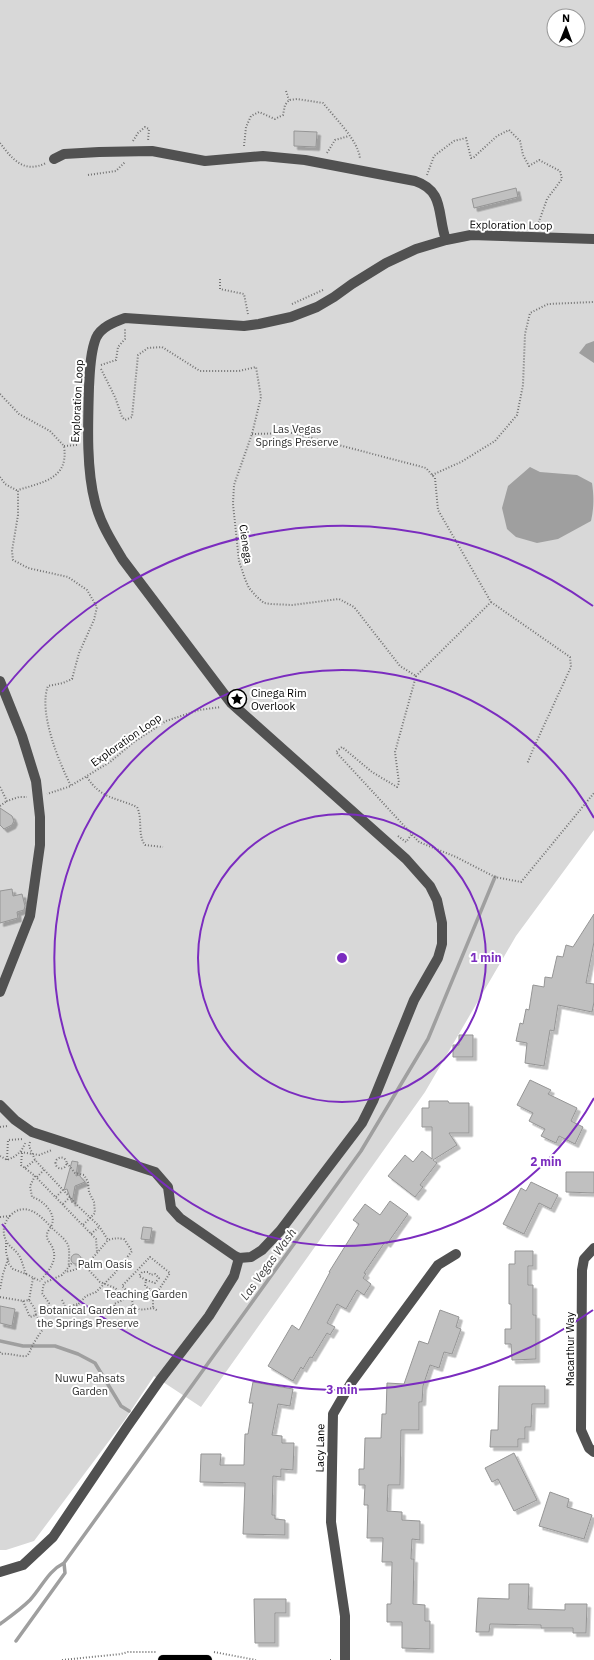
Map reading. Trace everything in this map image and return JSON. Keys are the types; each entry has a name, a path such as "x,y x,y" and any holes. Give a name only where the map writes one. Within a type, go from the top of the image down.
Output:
{"main road":[{"path":"163,1660 207,1660"}],"street":[{"path":"54,159 64,154 152,151 205,161 263,156 305,160 360,170 424,184 431,189 438,200 446,240"},
{"path":"0,1105 14,1120 32,1132 155,1172 168,1187 172,1208 180,1218 239,1258 251,1257 262,1250 280,1231 362,1122 373,1101 414,1000 438,958 442,944 442,923 437,900 430,886 420,873 330,790 231,703 123,560 98,513 92,486 87,428 95,364 96,338 104,328 113,322 125,318 244,326 291,318 334,298 352,284 386,263 416,249 446,240 471,235 594,239"},
{"path":"0,681 15,715 36,781 40,817 40,845 30,916 0,992"},
{"name":"Macarthur Way","path":"591,1450 581,1430 582,1270 584,1259 592,1249"},
{"name":"Lacy Lane","path":"345,1660 345,1616 331,1522 333,1414 351,1383 438,1265 456,1254"},
{"path":"0,1572 23,1565 53,1537 131,1421 209,1316 234,1276 239,1258"}],"path":[{"path":"286,91 289,100"},
{"path":"242,159 246,127 251,116 259,112 275,119 283,115 285,104 289,100 297,99 323,103 349,136 359,154 360,170"},
{"path":"88,175 116,172 125,163 138,132 146,127 149,129"},
{"path":"424,184 434,156 454,141 466,138 471,158 497,136 508,130 520,141 523,155 529,166 539,160 560,171 562,179 547,199 535,233"},
{"path":"326,164 327,151 335,140 349,136"},
{"path":"0,142 11,158 27,167 40,166 54,159"},
{"path":"220,280 220,289 244,294 249,317"},
{"path":"290,304 326,289"},
{"path":"432,475 461,462 495,441 517,415 523,385 525,334 530,314 548,304 594,302"},
{"path":"95,364 116,360 118,347 125,339 125,326"},
{"name":"Cienega","path":"95,364 115,397 122,417 125,420 132,417 138,355 148,348 162,347 200,371 240,372 256,367 261,397 252,434 234,485 233,504 239,561 249,588 264,602 271,604 292,605 339,599 346,602 354,608 400,666 416,676"},
{"path":"0,394 19,414 50,431 64,446 64,464 59,472 50,479 16,490 5,484 0,477"},
{"path":"252,434 293,433 426,468 435,478 438,510 491,602 570,657 571,667 527,764"},
{"path":"64,446 82,445"},
{"path":"18,490 18,515 12,551 13,560 28,568 68,577 87,590 97,607 94,620 79,653 72,679 63,683 48,686 46,689 46,707 52,743 61,767 71,786"},
{"path":"491,602 416,676 395,752 399,783 397,787 372,772 342,747 336,752 419,842 456,857 495,877 521,882 594,793"},
{"name":"Exploration Loop","path":"44,794 71,786 87,777 166,721 199,710 224,706"},
{"path":"87,777 94,787 104,795 137,807 140,813 142,840 145,845 163,846"},
{"path":"0,787 7,801"},
{"path":"0,806 7,801 18,797 30,797"},
{"path":"32,1132 29,1146 34,1160 99,1226 108,1240"},
{"path":"0,1157 6,1160 16,1156 23,1149 26,1139 8,1140 6,1160"},
{"path":"21,1152 39,1155 52,1150 57,1140"},
{"path":"21,1152 21,1165 36,1176 96,1239 97,1252"},
{"path":"66,1163 66,1166 61,1169 57,1168 55,1164 57,1159 64,1158 66,1163 75,1173 84,1175 88,1182 88,1192 94,1202 95,1213 83,1225"},
{"path":"25,1168 34,1160"},
{"path":"40,1281 52,1266 54,1250 46,1234 53,1222 52,1214 44,1204 32,1197 30,1186 36,1176 44,1170"},
{"path":"56,1197 63,1190"},
{"path":"63,1204 70,1198"},
{"path":"0,1217 29,1209 39,1214 67,1243 70,1250 68,1258 69,1267"},
{"path":"11,1215 5,1224 4,1234 8,1245 18,1253 26,1274"},
{"path":"91,1234 99,1226"},
{"path":"56,1310 54,1313 67,1315 86,1296 96,1292 102,1283 114,1274 132,1251 124,1239 118,1238 108,1240 85,1266 77,1270 65,1272"},
{"path":"6,1239 6,1252 13,1269 44,1283"},
{"path":"146,1280 145,1286 151,1290 158,1291 170,1273 150,1257 122,1286 133,1299 133,1305 138,1310 153,1308 158,1311"},
{"path":"0,1289 1,1274 8,1259"},
{"path":"44,1283 55,1279 65,1272 72,1263"},
{"path":"85,1266 102,1283 115,1288 125,1298 133,1299 144,1292 153,1297 153,1308"},
{"path":"142,1272 148,1272 151,1275 155,1274 159,1278 155,1283 146,1280 139,1276 142,1272"},
{"path":"0,1354 15,1354 22,1357 27,1356 35,1341 43,1331 43,1326 28,1300 33,1278"},
{"path":"23,1301 30,1317 47,1308 49,1303 42,1293 44,1283"},
{"path":"148,1294 151,1290"},
{"path":"0,1297 23,1301 28,1300"},
{"path":"125,1298 114,1304 115,1310 122,1310 125,1312 133,1305"},
{"path":"62,1300 65,1306"},
{"path":"47,1308 56,1310 65,1306 78,1304"}],"green space":[{"name":"Las Vegas Springs Preserve","path":"0,0 594,0 594,830 516,936 425,1092 201,1407 154,1376 124,1421 34,1541 6,1550 0,1550"}],"shaded area":[{"path":"594,341 594,363 579,353 586,344"},
{"path":"530,467 540,472 577,475 592,483 593,511 591,521 558,539 537,543 516,537 507,529 502,508 508,486"}],"building":[{"path":"294,131 317,132 316,147 294,146"},
{"path":"516,188 518,197 474,208 472,199"},
{"path":"0,808 12,816 14,821 12,825 4,829 0,825"},
{"path":"12,889 13,896 22,894 25,906 24,910 17,912 18,918 0,923 0,891"},
{"path":"594,914 594,942 586,983 594,984 594,1002 592,1012 558,1005 554,1031 550,1030 544,1066 525,1063 527,1043 516,1041 520,1023 523,1024 526,1009 529,1010 533,985 544,987 545,977 552,978 557,956 563,957 566,945 573,947"},
{"path":"459,1035 473,1035 473,1057 453,1057 453,1045 459,1045"},
{"path":"530,1080 551,1090 548,1094 577,1108 571,1121 583,1127 575,1144 559,1136 556,1143 541,1136 545,1129 529,1121 533,1113 517,1105"},
{"path":"429,1101 469,1103 469,1133 449,1133 457,1145 433,1160 437,1163 420,1185 423,1187 415,1197 388,1176 405,1155 413,1162 422,1151 432,1159 432,1127 422,1127 422,1108 429,1108"},
{"path":"72,1161 78,1162 76,1176 79,1175 85,1182 75,1186 72,1203 67,1189 64,1190"},
{"path":"566,1172 594,1172 594,1193 566,1192"},
{"path":"531,1182 558,1195 551,1209 539,1203 524,1234 503,1224 521,1188 526,1191"},
{"path":"390,1201 408,1214 387,1244 385,1242 364,1273 366,1274 363,1278 371,1284 364,1295 357,1290 346,1309 337,1304 327,1323 335,1327 330,1335 327,1333 312,1358 310,1357 303,1369 301,1367 293,1381 268,1366 292,1325 299,1330 329,1272 359,1224 353,1220 365,1204 380,1215"},
{"path":"143,1227 152,1228 150,1240 141,1239"},
{"path":"515,1251 533,1251 533,1266 528,1266 528,1285 533,1285 533,1315 536,1315 536,1359 512,1360 511,1344 505,1344 505,1329 511,1329 511,1304 509,1304 509,1264 515,1264"},
{"path":"74,1254 78,1254 80,1255 80,1263 74,1264 71,1261 71,1257"},
{"path":"0,1306 15,1309 12,1326 0,1323"},
{"path":"440,1310 459,1317 456,1327 461,1329 452,1354 444,1352 439,1368 430,1365 423,1386 422,1402 419,1402 419,1430 401,1430 400,1485 388,1485 387,1511 402,1512 402,1520 420,1521 420,1540 412,1539 411,1559 414,1559 413,1604 425,1605 425,1621 430,1621 430,1649 402,1648 402,1622 387,1622 387,1604 391,1604 392,1562 382,1562 383,1538 367,1538 368,1505 364,1505 365,1485 359,1485 359,1469 364,1469 365,1438 381,1438 382,1414 386,1414 387,1383 404,1384 419,1341 428,1344"},
{"path":"253,1382 293,1389 290,1406 278,1404 272,1435 282,1436 282,1443 294,1443 293,1470 281,1469 281,1477 273,1476 272,1515 275,1515 275,1519 285,1520 285,1535 243,1534 245,1483 200,1482 201,1454 221,1454 220,1465 244,1465 245,1434 248,1434 253,1403 249,1403"},
{"path":"499,1386 545,1386 545,1404 532,1404 531,1427 525,1427 525,1439 518,1439 518,1447 490,1447 491,1430 498,1430"},
{"path":"514,1453 537,1500 514,1511 498,1479 492,1482 485,1468"},
{"path":"550,1492 569,1499 567,1507 592,1515 584,1539 539,1526"},
{"path":"509,1584 529,1584 528,1609 565,1610 565,1604 587,1604 586,1633 573,1633 573,1628 541,1628 541,1625 490,1624 489,1632 476,1632 478,1598 509,1599"},
{"path":"254,1599 286,1599 286,1613 275,1613 275,1643 255,1643"}],"waterway":[{"name":"Las Vegas Wash","path":"0,1624 27,1603 49,1575 58,1566 64,1563 361,1151 428,1039 495,877"},
{"path":"0,1341 23,1346 55,1346 78,1354 95,1363 121,1406 129,1411"},
{"path":"16,1641 65,1573 64,1563"}],"place":[{"name":"Cinega Rim Overlook","path":"237,699"}],"park label":[{"name":"Palm Oasis","path":"105,1264"},
{"name":"Teaching Garden","path":"146,1294"},
{"name":"Botanical Garden at the Springs Preserve","path":"88,1316"},
{"name":"Nuwu Pahsats Garden","path":"90,1384"}]}
